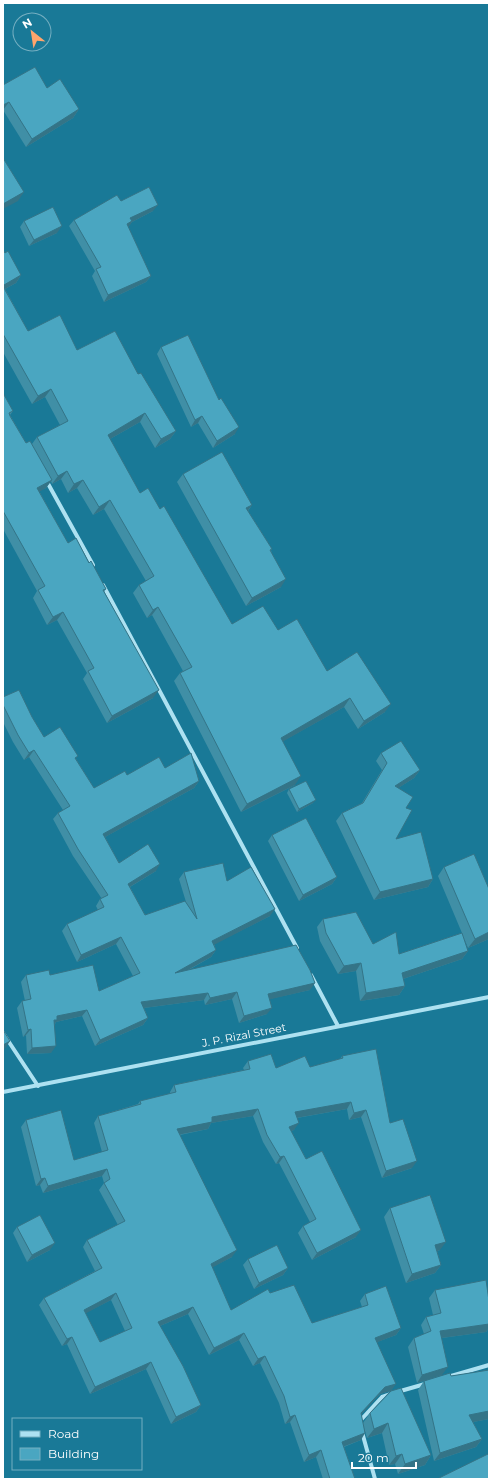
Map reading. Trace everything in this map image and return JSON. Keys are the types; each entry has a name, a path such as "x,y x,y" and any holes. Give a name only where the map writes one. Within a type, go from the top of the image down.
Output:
{"street":[{"path":"44,476 96,572"},
{"path":"100,579 301,956"},
{"path":"308,970 338,1026"},
{"name":"J. P. Rizal Street","path":"3,1092 489,997"},
{"path":"3,1033 38,1086"},
{"path":"443,1379 489,1365"},
{"path":"375,1479 359,1422 382,1396 428,1383"}],"building":[{"path":"35,67 47,88 60,79 79,109 32,139 9,102 3,105 3,85"},
{"path":"3,158 24,192 3,204"},
{"path":"149,187 158,205 130,218 132,221 127,224 151,276 108,295 96,269 101,267 74,220 117,195 121,201"},
{"path":"53,207 62,226 34,240 24,221"},
{"path":"3,250 5,253 8,251 21,275 4,285 5,290 28,331 60,315 77,350 115,331 138,374 141,373 176,431 161,439 145,413 108,435 140,493 148,488 160,509 164,506 232,624 263,606 278,630 297,619 327,671 357,652 391,704 364,721 350,698 281,738 301,776 247,804 180,673 192,667 158,607 153,610 139,585 154,576 110,500 99,507 83,480 74,484 67,471 58,476 37,437 68,421 51,389 38,396 3,334"},
{"path":"188,335 219,400 221,398 239,427 217,441 202,416 195,420 161,347"},
{"path":"3,393 13,411 9,413 10,416 26,443 30,441 52,480 37,488 68,543 76,538 89,563 91,561 106,589 103,590 159,690 112,716 88,671 94,668 63,612 53,617 38,590 45,586 3,511"},
{"path":"222,452 252,505 246,508 272,549 270,550 286,579 252,598 183,474"},
{"path":"19,690 32,717 44,737 60,727 78,756 75,758 94,788 125,771 127,775 159,757 165,768 191,753 199,781 103,834 119,863 148,844 160,864 128,884 145,915 185,901 197,919 184,872 223,863 227,881 251,867 275,909 212,941 216,950 175,973 296,945 310,970 315,983 268,994 272,1008 244,1016 237,992 210,998 208,993 141,1002 148,1018 100,1040 87,1010 57,1016 57,1020 54,1020 56,1046 32,1048 31,1029 28,1030 22,1001 31,999 26,975 49,970 50,975 93,965 99,991 140,973 121,937 81,955 67,924 104,907 100,899 108,895 78,849 58,813 70,806 34,750 29,753 3,705 3,697"},
{"path":"401,741 420,770 395,786 413,797 406,808 412,810 396,839 421,832 433,879 380,892 342,813 363,803 387,763 381,753"},
{"path":"306,781 316,800 299,809 289,789"},
{"path":"306,818 337,877 303,895 272,835"},
{"path":"474,854 489,889 489,932 475,939 444,867"},
{"path":"356,912 373,944 396,932 399,954 462,933 468,951 402,973 405,986 366,993 361,963 344,966 326,933 323,919"},
{"path":"3,1030 10,1041 3,1045"},
{"path":"376,1049 390,1123 403,1119 417,1161 386,1171 366,1110 354,1113 351,1102 295,1112 299,1123 289,1127 306,1159 322,1151 361,1230 317,1253 303,1226 316,1219 284,1156 280,1157 267,1135 258,1109 212,1117 212,1122 177,1129 237,1250 211,1264 231,1310 268,1289 270,1293 294,1285 312,1323 368,1305 365,1294 386,1286 401,1328 375,1338 396,1384 385,1387 361,1413 365,1433 342,1442 355,1479 330,1479 321,1450 309,1455 295,1415 290,1417 284,1396 265,1356 258,1359 244,1333 214,1348 193,1307 158,1322 183,1366 201,1405 176,1417 151,1362 95,1387 72,1337 67,1339 44,1298 102,1268 87,1240 125,1221 104,1183 110,1179 107,1169 48,1186 45,1178 41,1179 26,1120 61,1110 74,1160 108,1150 98,1116 141,1104 140,1101 176,1092 174,1085 250,1069 248,1061 271,1054 276,1068 305,1056 310,1067 343,1058 342,1056","holes":["116,1293 132,1328 100,1342 84,1310"]},
{"path":"430,1195 446,1242 435,1245 441,1265 412,1274 390,1208"},
{"path":"40,1215 55,1243 32,1255 17,1227"},
{"path":"277,1245 288,1268 259,1283 248,1259"},
{"path":"486,1280 489,1301 489,1324 440,1331 448,1367 422,1375 414,1338 431,1331 426,1317 441,1313 435,1290"},
{"path":"489,1370 489,1411 469,1415 482,1439 440,1453 424,1381 450,1373 451,1376"},
{"path":"401,1388 431,1455 405,1464 402,1454 396,1456 388,1423 374,1429 370,1413 391,1391"},
{"path":"488,1454 489,1479 439,1479 439,1478"}]}
